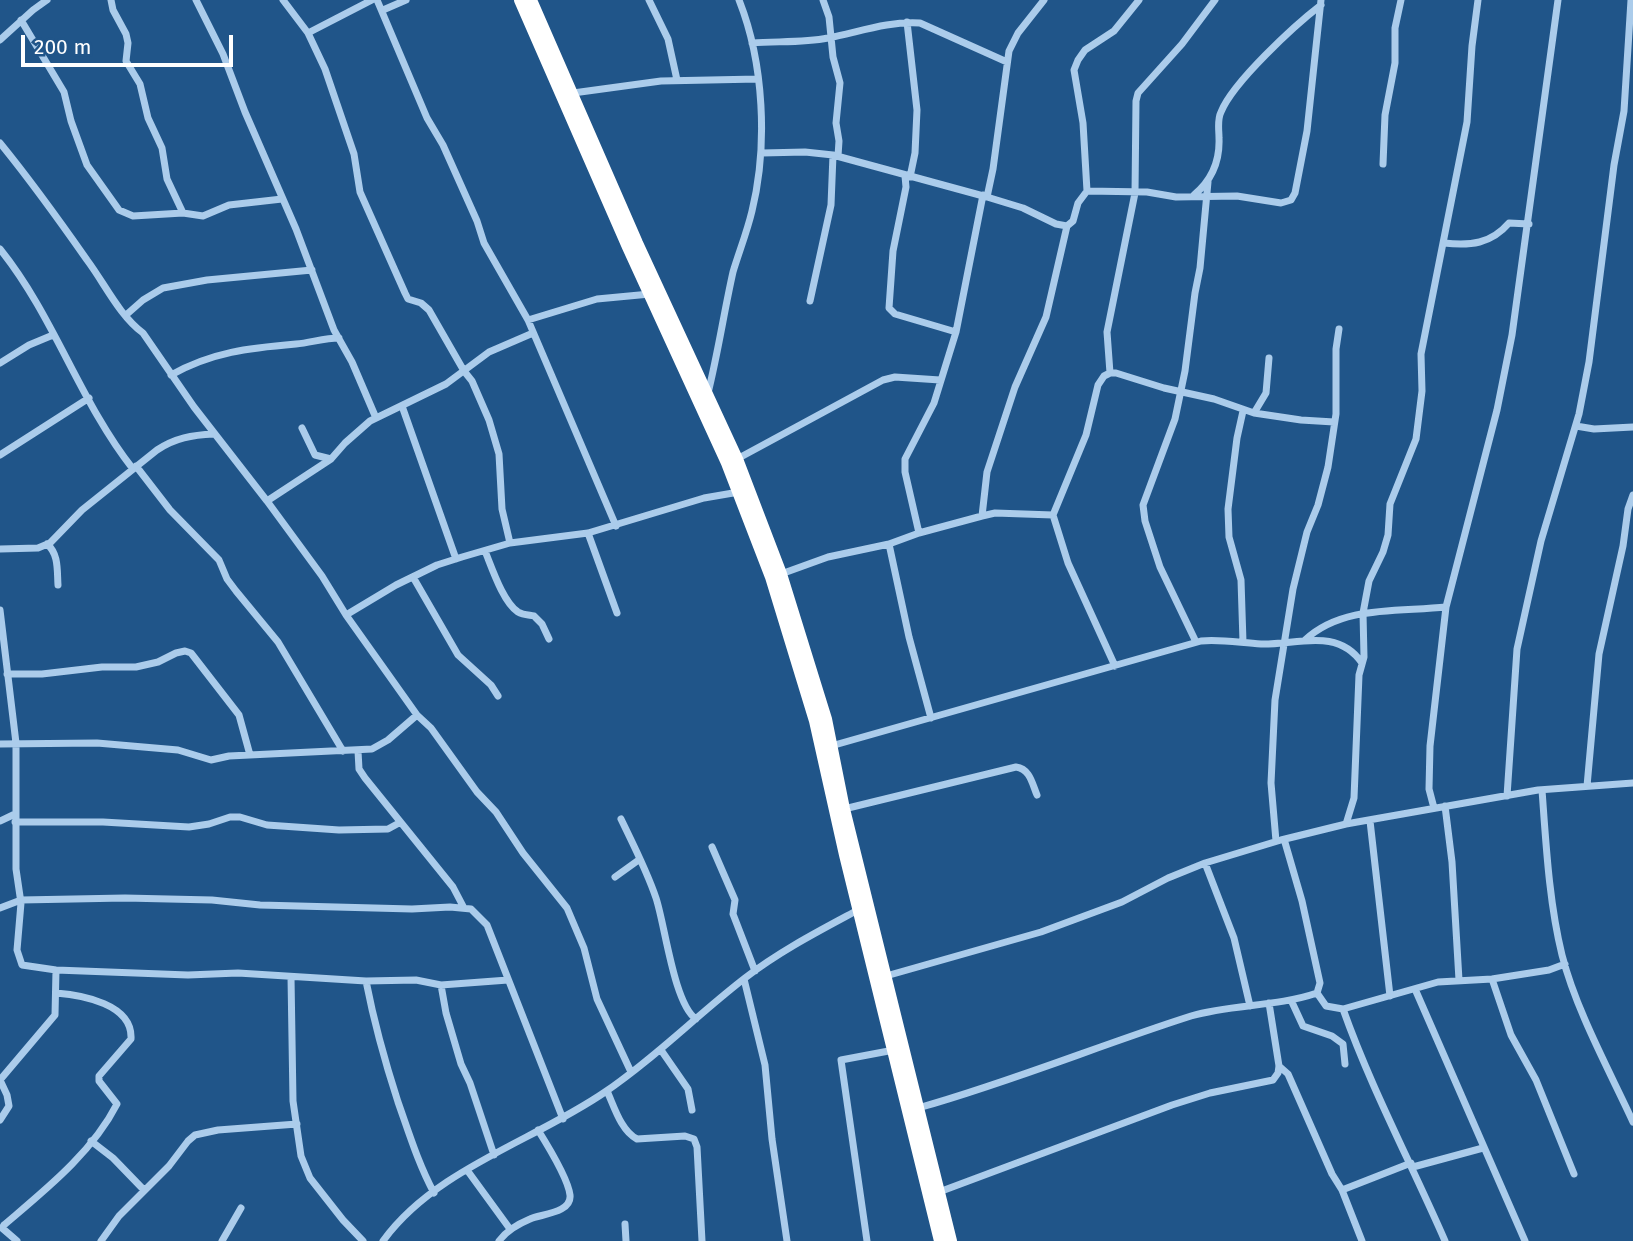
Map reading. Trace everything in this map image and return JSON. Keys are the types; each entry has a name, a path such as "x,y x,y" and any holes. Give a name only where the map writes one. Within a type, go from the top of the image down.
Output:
{"highway":[{"path":"520,0 740,492 771,577 815,721 834,811 940,1241"},
{"path":"531,0 707,398 737,459 781,574 826,719 844,809 951,1241"}],"street":[{"path":"0,40 47,0"},
{"path":"111,0 128,43 126,61 140,83 148,118 162,148 170,189 183,213"},
{"path":"196,0 223,54 339,338 376,418"},
{"path":"283,0 308,33 325,69 354,154 360,192 405,293 408,299 421,303 429,310 480,398 502,467 502,509 510,544"},
{"path":"308,33 372,0"},
{"path":"377,0 427,118 443,145 477,221 484,243 528,320 616,526"},
{"path":"383,10 406,0"},
{"path":"649,0 668,39 677,80"},
{"path":"707,398 720,346 733,273 752,210 762,153 758,79 752,43 739,0"},
{"path":"810,301 831,205 839,141 836,123 840,91 829,17 823,0"},
{"path":"919,533 905,462 930,413 956,332 993,169 1009,51 1018,33 1044,0"},
{"path":"982,516 986,472 1015,387 1046,317 1067,226 1073,221 1078,203 1087,191 1083,123 1074,70 1085,50 1114,30 1139,0"},
{"path":"1115,666 1068,563 1053,515 1089,428 1098,385 1110,373 1107,332 1135,193 1138,93 1182,44 1216,0"},
{"path":"1383,164 1385,115 1395,63 1395,28 1401,0"},
{"path":"1346,824 1353,798 1363,613 1369,581 1388,535 1390,504 1416,439 1422,391 1422,354 1467,122 1478,0"},
{"path":"1434,807 1429,789 1430,746 1446,607 1497,410 1512,335 1558,0"},
{"path":"1507,796 1517,649 1541,541 1576,426 1589,362 1614,164 1619,144 1631,0"},
{"path":"1087,191 1147,192 1176,197 1237,197 1281,203 1291,200 1295,193 1307,131 1321,3"},
{"path":"1194,195 1208,182 1215,170 1219,156 1218,122 1224,105 1279,41 1321,3"},
{"path":"21,20 64,92 87,165 116,206 133,216 183,213 203,216 229,205 282,199"},
{"path":"752,43 813,41 907,22 920,23 1007,62"},
{"path":"907,22 917,110 915,153 907,176 892,251 889,308 895,314 956,332"},
{"path":"573,93 677,80 758,79"},
{"path":"0,143 322,576 346,615 417,715 437,735 477,792 496,812 523,853 567,908 584,948 597,999 631,1072"},
{"path":"762,153 805,152 836,155 985,196 1067,226"},
{"path":"1196,642 1160,567 1143,512 1145,495 1175,419 1200,268 1208,182"},
{"path":"1444,243 1472,245 1498,234 1509,223 1529,224"},
{"path":"0,249 53,335 117,450 219,560 227,579 278,642 344,751"},
{"path":"126,315 163,288 207,280 312,270"},
{"path":"528,320 597,299 650,294"},
{"path":"1317,993 1320,983 1299,890 1280,840 1271,783 1275,700 1287,612 1307,532 1318,505 1328,467 1334,422 1339,328"},
{"path":"267,501 331,459 361,428 376,418 446,384 489,352 533,333"},
{"path":"0,363 29,345 53,335"},
{"path":"170,375 189,365 228,352 266,345 339,338"},
{"path":"1254,413 1266,393 1269,358"},
{"path":"1110,373 1180,390 1242,411 1301,421 1334,422"},
{"path":"737,459 883,380 895,377 940,380"},
{"path":"0,455 89,398"},
{"path":"402,406 456,559"},
{"path":"1242,411 1228,509 1229,537 1241,580 1243,642"},
{"path":"1576,426 1594,429 1633,427"},
{"path":"302,428 315,454 331,459"},
{"path":"0,549 38,548 47,544 82,510 169,442 195,435 214,434"},
{"path":"346,615 413,577 456,559 510,544 588,533 704,498 740,492"},
{"path":"1587,786 1599,654 1633,495"},
{"path":"781,574 828,557 889,544 919,533 995,513 1053,515"},
{"path":"588,533 617,613"},
{"path":"47,544 56,557 58,585"},
{"path":"889,544 909,637 931,718"},
{"path":"485,551 493,572 514,608 521,615 534,616 542,624 549,639"},
{"path":"413,577 458,655 486,680 498,696"},
{"path":"1306,640 1330,621 1363,613 1446,607"},
{"path":"0,610 16,743 16,869 20,900 17,939 19,960 26,967 188,975 238,973 366,981 416,979 441,985 508,980"},
{"path":"831,746 1196,642 1331,642 1351,649 1362,663"},
{"path":"7,674 136,667 185,651 197,658 239,715 250,755"},
{"path":"0,744 113,744 178,750 211,760 250,755 358,751 381,745 417,715"},
{"path":"358,751 359,769 453,887 464,908"},
{"path":"844,809 1016,767 1023,768 1028,773 1037,795"},
{"path":"886,976 1041,932 1122,902 1168,878 1205,863 1280,840 1434,807 1542,790 1633,783"},
{"path":"1542,790 1557,930 1565,964 1587,1022 1633,1122"},
{"path":"1445,806 1452,862 1459,980"},
{"path":"0,821 15,818 189,827 240,817 267,825 339,830 388,829 399,822"},
{"path":"621,818 656,897 682,999 691,1016 696,1019"},
{"path":"1370,821 1390,996"},
{"path":"712,847 735,900 733,915 755,971"},
{"path":"615,877 640,859"},
{"path":"1205,863 1234,938 1250,1006"},
{"path":"0,908 20,900 125,898 212,900 260,905 464,908 475,912 487,925 563,1119"},
{"path":"383,1241 405,1216 467,1170 563,1119 607,1091 661,1050 755,971 797,943 859,910"},
{"path":"1317,993 1326,1006 1343,1009 1438,982 1493,979 1549,970 1565,964"},
{"path":"0,1120 9,1106 0,1080 53,1020 56,1010 56,970"},
{"path":"291,977 293,1101 301,1157 310,1178 363,1241"},
{"path":"744,979 765,1065 786,1241"},
{"path":"1493,979 1511,1035 1536,1080 1574,1174"},
{"path":"366,981 372,1016 407,1132 434,1193"},
{"path":"441,985 461,1064 494,1155"},
{"path":"1415,989 1525,1241"},
{"path":"17,1241 2,1228 4,1225 56,1180 108,1122 117,1104 99,1081 99,1076 131,1039 130,1026 113,1009 93,998 56,993"},
{"path":"918,1108 976,1092 1189,1017 1219,1009 1291,1000 1317,993"},
{"path":"1291,1000 1303,1026 1332,1036 1343,1044 1345,1065"},
{"path":"939,1192 1172,1105 1210,1093 1273,1080 1279,1073 1279,1066 1269,1003"},
{"path":"1343,1009 1378,1096 1445,1241"},
{"path":"867,1241 841,1060 894,1049"},
{"path":"661,1050 688,1089 692,1110"},
{"path":"1279,1066 1288,1074 1332,1174 1342,1190 1362,1241"},
{"path":"607,1091 620,1118 637,1139 685,1136 694,1139 698,1157 702,1241"},
{"path":"101,1241 118,1216 169,1166 195,1135 218,1130 297,1124"},
{"path":"499,1241 510,1229 530,1218 563,1209 569,1201 570,1195 563,1177 538,1130"},
{"path":"91,1141 113,1158 143,1189"},
{"path":"1342,1190 1412,1165 1483,1148"},
{"path":"467,1170 510,1229"},
{"path":"222,1241 241,1208"},
{"path":"625,1224 626,1241"}]}
